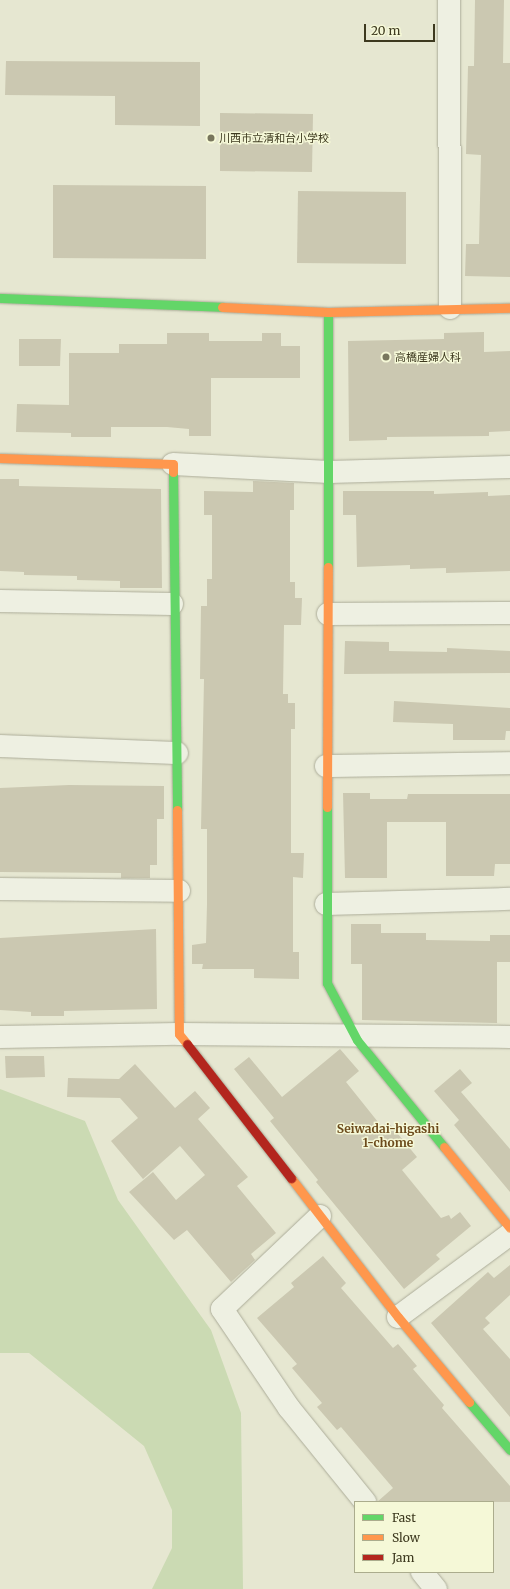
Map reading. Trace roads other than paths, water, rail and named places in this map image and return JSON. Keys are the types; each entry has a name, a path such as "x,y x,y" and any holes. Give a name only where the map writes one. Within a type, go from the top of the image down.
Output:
{"street":[{"path":"449,0 450,308"},
{"path":"0,298 328,312 450,308 510,308"},
{"path":"328,312 329,472 326,766 327,983 356,1038 510,1228"},
{"path":"0,458 173,464 329,472 510,467"},
{"path":"173,464 172,604 177,753 179,1034 398,1317 510,1450"},
{"path":"0,601 172,604"},
{"path":"328,614 510,613"},
{"path":"0,746 177,753"},
{"path":"326,766 510,764"},
{"path":"0,889 179,891"},
{"path":"326,904 510,899"},
{"path":"0,1037 179,1034 356,1038 510,1038"},
{"path":"320,1216 222,1309 289,1408 364,1501"},
{"path":"398,1317 510,1234"},
{"path":"423,1573 436,1589"}],"place":[{"name":"川西市立清和台小学校","path":"211,138"},
{"name":"高橋産婦人科","path":"386,357"}],"district":[{"name":"Seiwadai-higashi 1-chome","path":"388,1136"}]}
